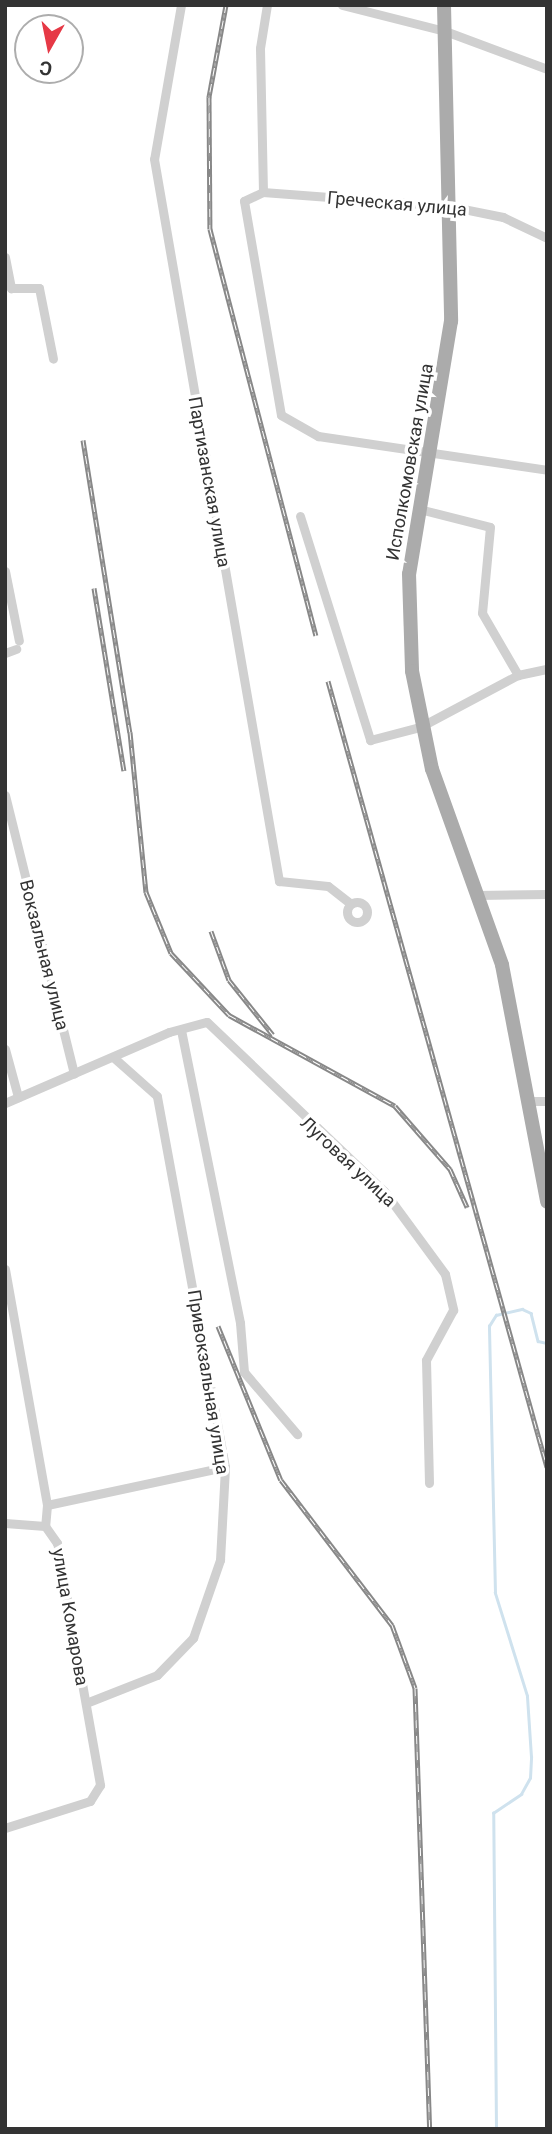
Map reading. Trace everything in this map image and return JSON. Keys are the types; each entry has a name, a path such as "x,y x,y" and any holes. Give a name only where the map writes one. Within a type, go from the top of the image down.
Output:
{"main road":[{"name":"Исполкомовская улица","path":"444,5 451,321 409,574 420,727 502,965 531,1101 547,1202"}],"street":[{"name":"Партизанская улица","path":"181,5 154,159 279,881 328,886 351,904"},
{"path":"263,192 260,48 267,5"},
{"path":"342,5 445,31 547,69"},
{"name":"Греческая улица","path":"430,453 318,436 281,415 244,201 263,192 449,206 503,217 547,238"},
{"path":"5,257 11,288 39,288 53,359"},
{"path":"430,453 547,470"},
{"path":"419,509 490,527 482,613 518,675"},
{"path":"300,516 370,740 420,727 518,675 547,668"},
{"path":"5,571 18,645 5,653"},
{"name":"Вокзальная улица","path":"5,795 74,1074"},
{"path":"478,895 547,894"},
{"name":"Луговая улица","path":"181,1030 207,1022 384,1191 445,1274 453,1310 426,1360 429,1483"},
{"path":"5,1103 181,1030"},
{"name":"Привокзальная улица","path":"181,1030 240,1323 244,1372 297,1434"},
{"path":"5,1049 18,1097"},
{"name":"Привокзальная улица","path":"86,1703 157,1675 193,1638 220,1560 225,1467 157,1096 114,1058"},
{"path":"531,1101 547,1101"},
{"name":"улица Комарова","path":"5,1269 47,1505 45,1526 57,1543 100,1785 90,1801 5,1828"},
{"path":"47,1505 225,1467"},
{"path":"5,1523 45,1526"}],"waterway":[{"path":"496,2129 493,1813 521,1794 530,1778 531,1757 527,1696 495,1593 489,1326 496,1315 522,1309 531,1313 538,1341 547,1343"}],"railway":[{"path":"226,5 209,97 210,229 316,635"},
{"path":"83,440 130,732 146,892 171,953 229,1015 395,1106 450,1169 467,1207"},
{"path":"94,588 124,771"},
{"path":"328,681 547,1467"},
{"path":"211,931 229,980 273,1035"},
{"path":"218,1326 281,1480 392,1625 415,1688 430,2129"}]}
